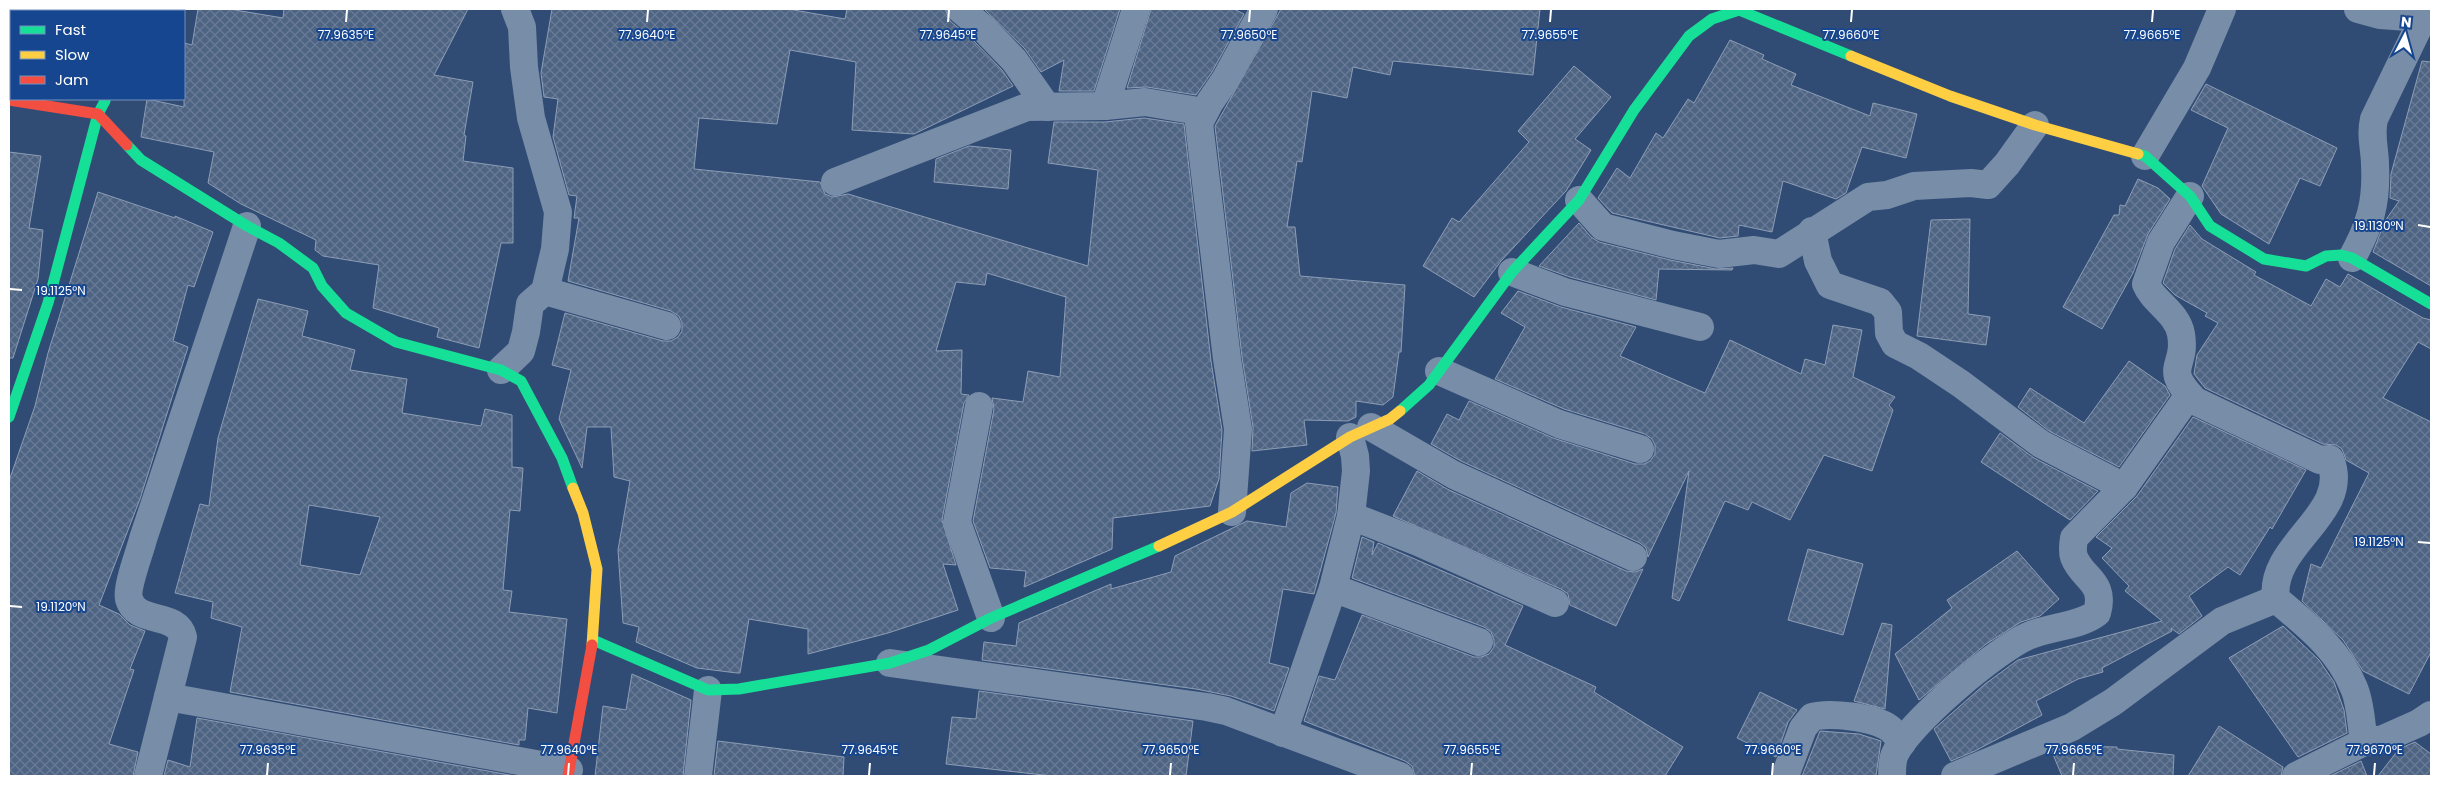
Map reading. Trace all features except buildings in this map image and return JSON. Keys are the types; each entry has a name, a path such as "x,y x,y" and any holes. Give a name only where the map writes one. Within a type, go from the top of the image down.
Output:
{"street":[{"path":"501,370 521,351 530,304 545,291 555,249 558,212 531,118 524,68 522,27 515,9"},
{"path":"960,9 984,29 1014,60 1047,107"},
{"path":"1105,106 1135,9"},
{"path":"1232,512 1238,429 1227,359 1199,123 1264,9"},
{"path":"2145,156 2197,68 2222,9"},
{"path":"2352,258 2371,218 2376,176 2371,133 2374,119 2425,13 2380,16 2358,9"},
{"path":"593,640 708,690 739,689 890,663 929,650 991,618 1185,535 1232,512 1360,432 1390,419 1409,404 1439,371 1512,272 1579,200 1634,110 1689,36 1699,26 1717,16 1739,10 1950,96 1987,107 2035,125 2145,156 2190,196 2210,226 2264,259 2306,266 2326,256 2341,255 2352,258 2431,304"},
{"path":"9,100 98,114 141,160 247,226 279,243 313,268 322,286 346,313 396,342 501,370 521,381 562,458 583,513 597,568 593,640 569,773 168,697"},
{"path":"9,417 48,303 98,114 105,100"},
{"path":"835,182 1027,107 1105,106 1145,102 1204,112"},
{"path":"1579,200 1603,227 1673,245 1719,254 1754,250 1779,254 1812,231 1868,197 1887,195 1914,186 1971,183 1988,185 2007,164 2035,125"},
{"path":"2190,196 2161,242 2146,284 2149,291 2166,308 2181,333 2176,371 2180,386 2195,401 2320,460 2330,459 2335,474 2333,492 2280,567 2274,588 2276,599 2317,633 2341,661 2355,690 2364,742"},
{"path":"148,776 182,644 182,631 174,623 138,612 129,599 130,588 143,539 247,226"},
{"path":"1812,231 1818,261 1830,285 1880,302 1888,312 1889,333 1895,344 1920,356 2041,444 2124,487"},
{"path":"1512,272 1565,292 1700,327"},
{"path":"545,291 667,326"},
{"path":"1439,371 1559,424 1640,449"},
{"path":"1892,776 1894,754 1909,732 2001,652 2028,636 2097,613 2098,593 2092,579 2074,556 2074,538 2124,487 2189,395"},
{"path":"978,406 957,522 991,618"},
{"path":"1283,733 1333,588 1351,516 1356,471 1355,456 1360,432"},
{"path":"1360,432 1633,557"},
{"path":"1351,516 1418,542 1554,603"},
{"path":"1333,588 1479,642"},
{"path":"1955,776 2072,727 2113,702 2222,621 2276,599"},
{"path":"890,663 1226,711 1400,776"},
{"path":"698,776 708,690"},
{"path":"1785,776 1803,728 1812,717 1830,715 1880,723 1890,729 1902,743"},
{"path":"2296,776 2364,742 2383,738 2419,723 2431,715"}],"traffic: fast":[{"path":"1400,411 1429,385 1512,272 1579,200 1634,110 1689,36 1712,19 1739,10 1851,56"},
{"path":"9,417 48,303 98,114 105,101"},
{"path":"127,145 141,160 247,226 279,243 313,268 322,286 346,313 396,342 501,370 521,381 562,458 573,488"},
{"path":"2138,154 2145,156 2190,196 2210,226 2264,259 2306,266 2326,256 2341,255 2352,258 2431,304"},
{"path":"593,640 708,690 739,689 890,663 929,650 991,618 1159,546"}],"traffic: slow":[{"path":"1851,56 1950,96 2035,125 2138,154"},
{"path":"1159,546 1232,512 1350,437 1390,419 1400,411"},
{"path":"573,488 583,513 597,569 592,645"}],"traffic: jam":[{"path":"9,100 98,114 127,145"},
{"path":"568,776 592,645"}]}
